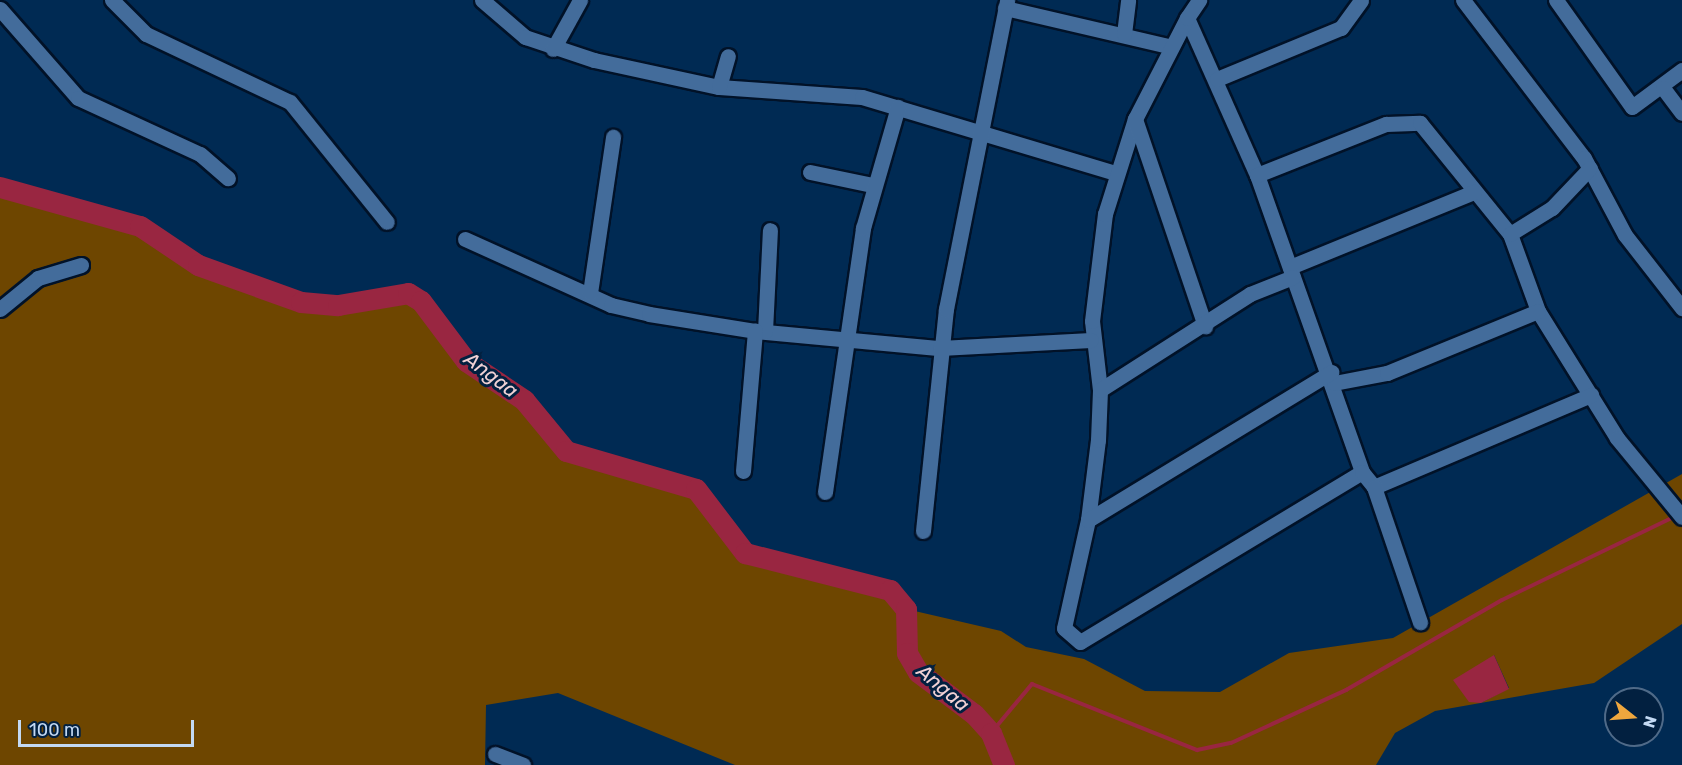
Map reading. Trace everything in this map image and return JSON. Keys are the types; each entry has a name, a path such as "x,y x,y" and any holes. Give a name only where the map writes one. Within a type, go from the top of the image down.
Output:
{"street":[{"path":"112,0 146,34 290,102 387,222"},
{"path":"482,0 525,37 553,49 719,87 862,97 978,129 1115,172"},
{"path":"553,49 580,0"},
{"path":"1124,34 1128,0"},
{"path":"1199,0 1187,18 1136,119 1115,172 1091,340 1100,390 1088,520 1064,628 1083,642 1362,472"},
{"path":"1217,79 1341,28 1361,0"},
{"path":"1463,0 1590,168 1624,235 1682,308"},
{"path":"1557,0 1628,104 1639,106 1682,70"},
{"path":"923,531 940,348 978,129 1006,4 1172,47"},
{"path":"0,9 78,98 200,154 228,178"},
{"path":"1187,18 1217,79 1257,175 1291,272 1333,378 1362,472 1374,487 1420,622"},
{"path":"719,87 728,56"},
{"path":"1663,88 1682,113"},
{"path":"825,492 872,185 898,107"},
{"path":"1136,119 1205,326"},
{"path":"1257,175 1409,120 1420,123 1510,234 1538,311 1617,438 1682,517"},
{"path":"590,293 613,137"},
{"path":"1510,234 1552,208 1590,168"},
{"path":"810,172 872,185"},
{"path":"1100,390 1205,326 1250,294 1291,272 1474,192"},
{"path":"743,471 770,230"},
{"path":"465,239 624,310 760,331 940,348 1091,340"},
{"path":"0,309 38,278 81,265"},
{"path":"1088,520 1333,378 1387,373 1538,311"},
{"path":"1374,487 1591,395"},
{"path":"495,754 523,765"}],"shaded area":[{"path":"0,187 140,226 198,265 301,302 338,305 408,293 421,301 466,361 524,400 556,444 696,489 745,553 890,590 906,609 1001,631 1026,647 1084,659 1145,691 1220,692 1289,653 1393,638 1682,474 1682,624 1594,683 1481,703 1435,711 1395,733 1376,765 735,765 558,693 486,705 485,765 0,765","holes":["1494,655 1509,688 1481,703"]},
{"path":"1494,655 1509,689 1481,703 1469,702 1453,680"}],"waterway":[{"name":"Angaa","path":"0,187 140,226 198,265 301,302 338,305 408,293 421,301 466,361 524,400 566,451 696,489 745,553 890,590 906,609 907,653 918,672 974,714 991,733 1004,765"},
{"path":"991,733 1032,684 1197,750 1231,743 1346,690 1502,600 1676,516"}]}
